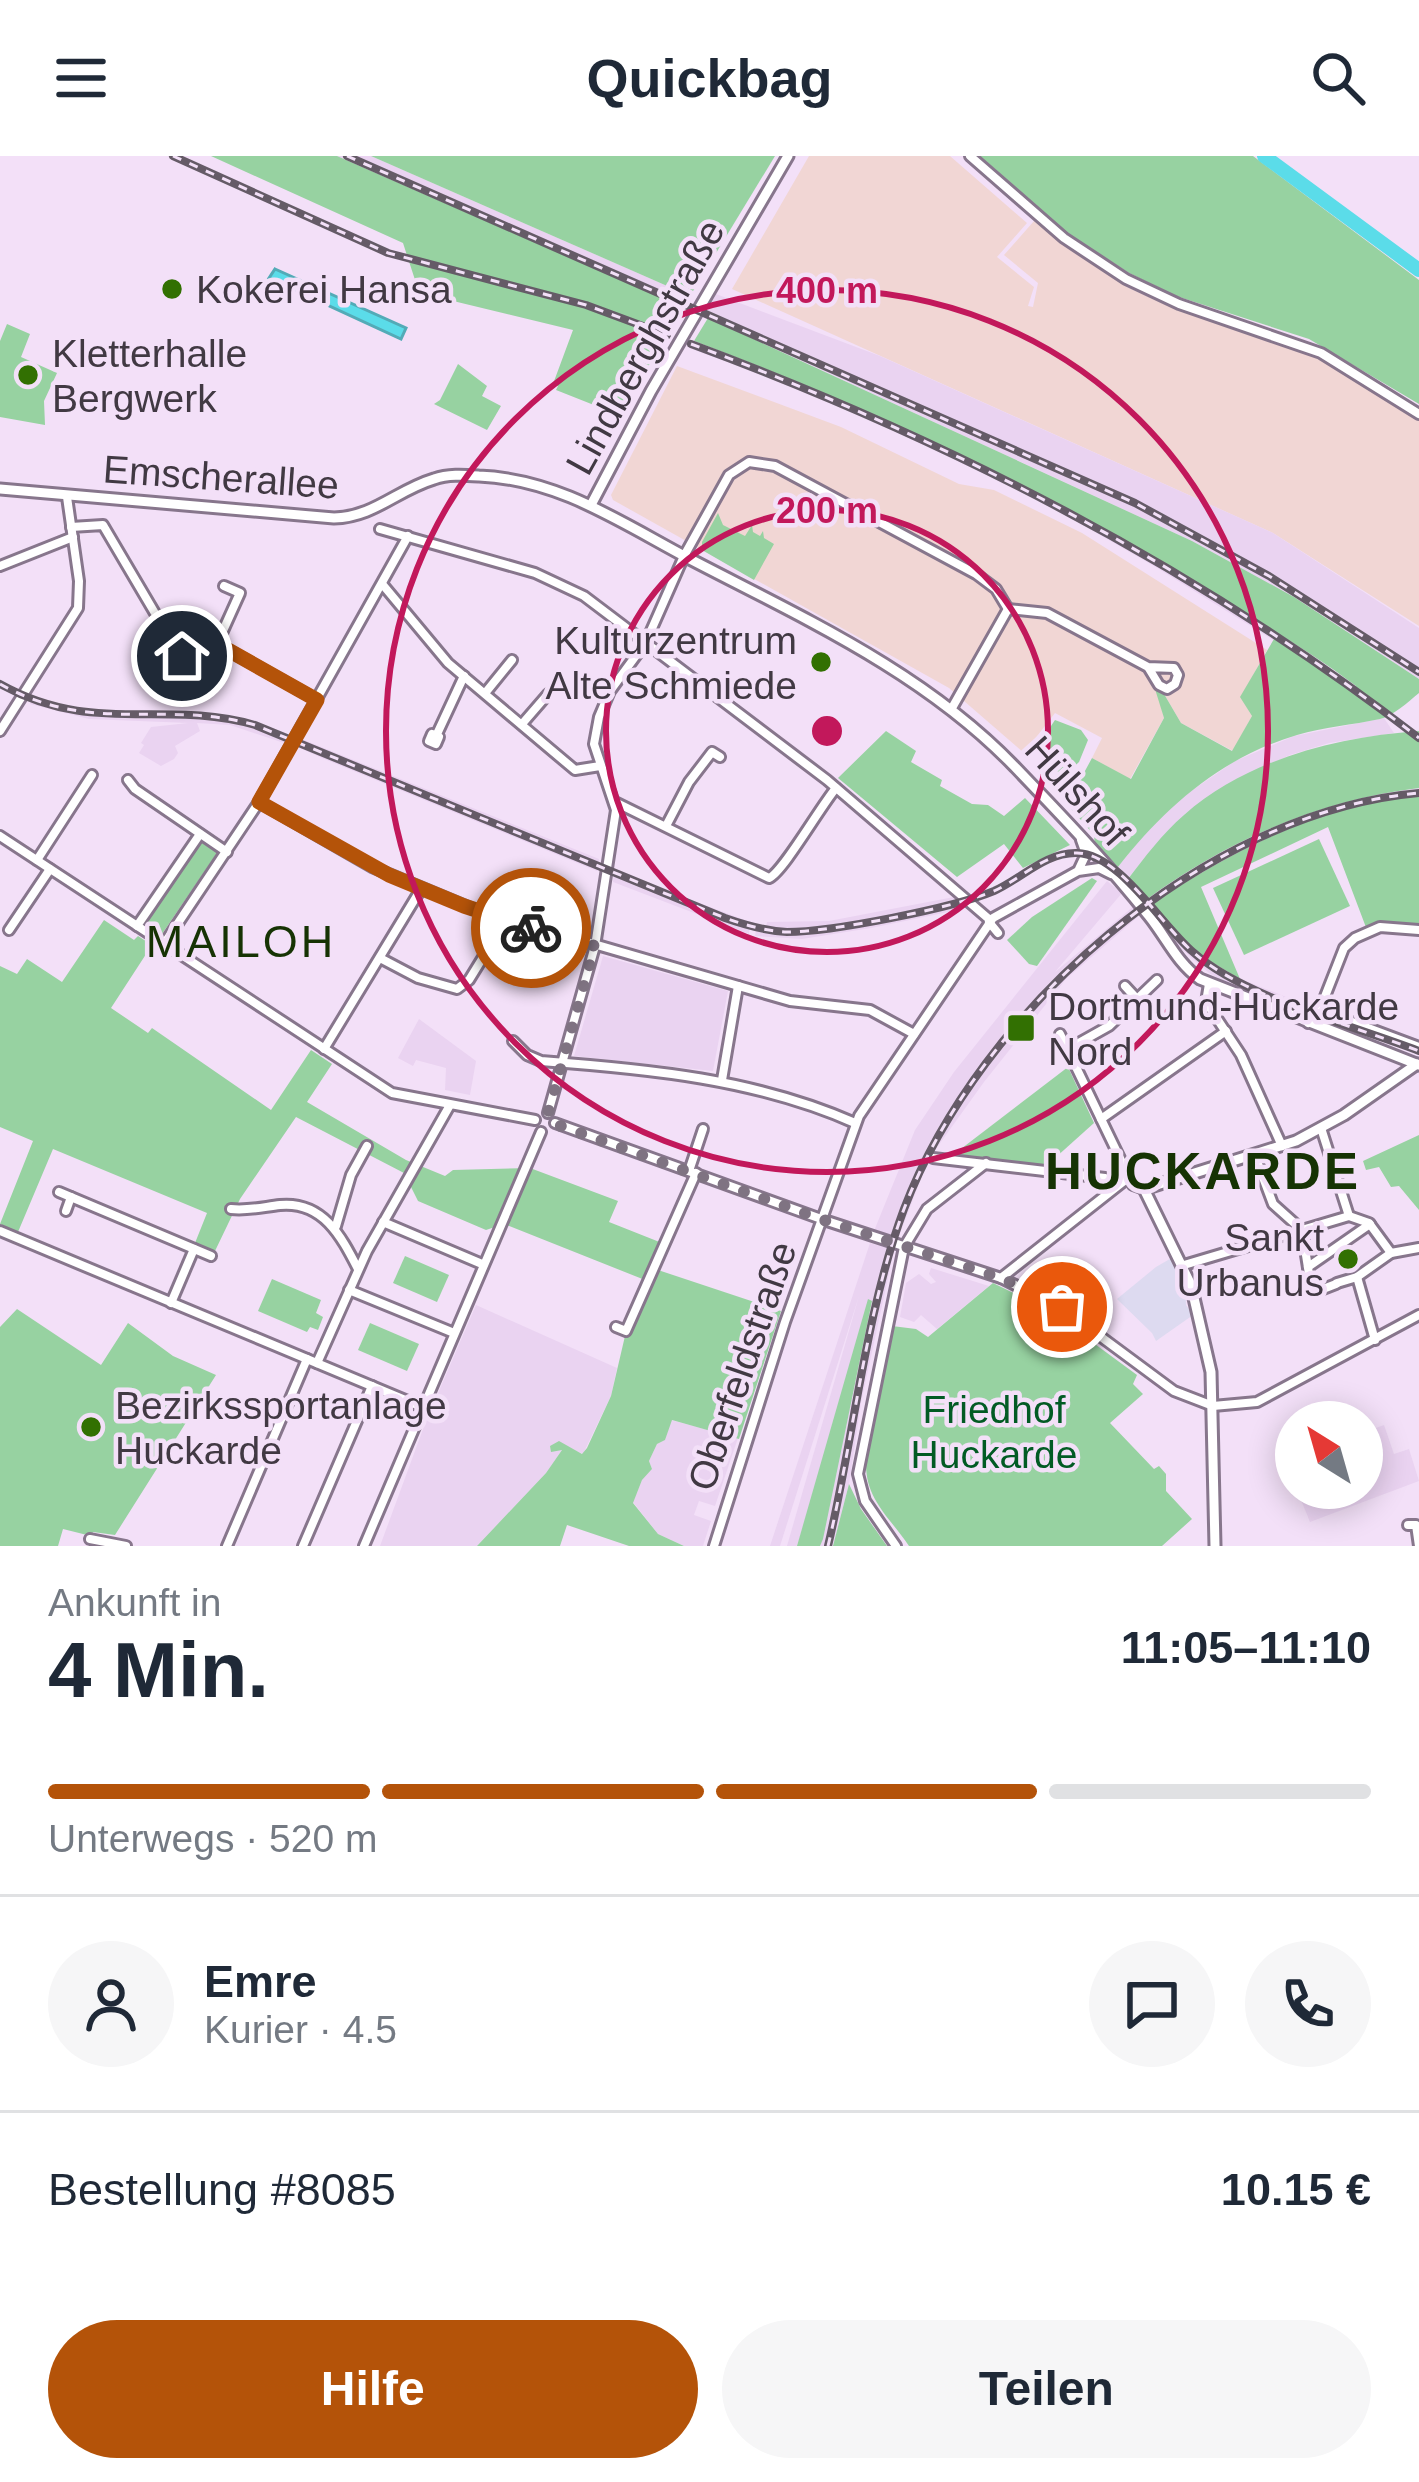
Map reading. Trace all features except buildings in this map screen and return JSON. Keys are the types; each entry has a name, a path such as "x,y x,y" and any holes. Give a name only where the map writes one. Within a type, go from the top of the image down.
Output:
{"main road":[{"name":"Lindberghstraße","path":"592,505 662,372 788,156"},
{"name":"Emscherallee","path":"0,486 67,497 344,518 370,512 430,479 448,475 521,480 592,505 684,556"},
{"name":"Hülshof","path":"684,556 871,655 952,708 997,749 1112,874 1189,971 1209,984 1418,1064"},
{"path":"1215,1546 1211,1372 1184,1265 1144,1190 1255,1156 1322,1128 1418,1064"}],"street":[{"path":"970,156 1064,238 1126,279 1179,304 1322,353 1419,413"},
{"path":"548,1113 595,946 615,802 594,744 599,717 610,691 646,642 684,556 729,475 745,463 764,462 976,574 997,589 1008,609"},
{"path":"0,731 74,618 80,601 67,497"},
{"path":"0,566 72,532 104,525 179,654 189,656 218,644 241,593 224,586"},
{"path":"380,529 554,580 584,596 836,788 990,921 998,933"},
{"path":"164,944 259,802 408,536"},
{"path":"383,585 436,650 575,770 600,766"},
{"path":"1008,609 1048,614 1148,667"},
{"path":"952,708 1008,609"},
{"path":"218,644 317,700"},
{"path":"486,692 512,660"},
{"path":"436,734 464,676"},
{"path":"522,724 548,694"},
{"path":"666,826 700,766 712,752 720,757"},
{"path":"37,860 92,775"},
{"path":"128,780 227,851"},
{"path":"615,802 763,877 774,878 836,788"},
{"path":"259,802 372,867 506,920 790,1001 870,1010 914,1034"},
{"path":"137,926 200,834"},
{"path":"0,836 392,1093 535,1120"},
{"path":"1078,871 1086,854 1081,840"},
{"path":"1078,871 1099,868 1112,874"},
{"path":"9,930 50,869"},
{"name":"Oberfeldstraße","path":"714,1546 855,1123 990,921 1078,871"},
{"path":"324,1049 421,889"},
{"path":"380,958 418,978 457,989 469,980 506,920"},
{"path":"1308,1023 1322,1002 1336,962 1355,938 1381,927 1419,930"},
{"path":"1067,1049 1108,1026 1157,980"},
{"path":"1209,984 1206,1002 1246,1066 1282,1146"},
{"path":"722,1080 738,986"},
{"path":"1125,986 1137,999"},
{"path":"1322,1002 1336,1016 1419,1047"},
{"path":"1102,1119 1226,1031"},
{"path":"1060,1034 1133,1185 1144,1190"},
{"path":"513,1041 533,1059 722,1080 805,1101 855,1123"},
{"path":"317,1364 358,1270 450,1105"},
{"path":"535,1120 538,1114 548,1113"},
{"path":"548,1113 555,1124 1001,1278 1062,1307 1174,1391 1213,1406 1257,1402 1419,1316"},
{"path":"535,1120 541,1132"},
{"path":"541,1132 550,1132 555,1124"},
{"path":"1322,1128 1349,1216"},
{"path":"616,1327 631,1334 693,1172 704,1130"},
{"path":"364,1546 541,1132"},
{"path":"336,1226 351,1175 368,1146"},
{"path":"1255,1156 1273,1204 1301,1230 1318,1291 1357,1277 1391,1252 1419,1247"},
{"path":"933,1158 1105,1178 1115,1186"},
{"path":"896,1546 863,1498 858,1474 904,1247 927,1209 986,1163"},
{"path":"1001,1278 1129,1177"},
{"path":"58,1192 212,1256"},
{"path":"66,1211 71,1198"},
{"path":"231,1209 292,1204 315,1212 336,1226 358,1270"},
{"path":"1184,1265 1349,1216 1370,1224 1391,1252"},
{"path":"383,1222 482,1264"},
{"path":"1308,1267 1370,1224"},
{"path":"0,1232 422,1407"},
{"path":"171,1303 194,1249"},
{"path":"1357,1277 1376,1340"},
{"path":"349,1290 454,1333"},
{"path":"226,1546 307,1359"},
{"path":"302,1546 371,1386"},
{"path":"1408,1525 1416,1525 1419,1546"},
{"path":"90,1539 126,1546"}],"shaded area":[{"path":"337,156 371,156 690,296 683,307"},
{"path":"809,156 950,156 1027,223 997,257 1034,287 1028,306 1033,307 1038,283 1004,255 1034,221 1127,287 1175,309 1309,353 1419,418 1419,626 1273,533 732,289"},
{"path":"716,294 880,356 1273,533 1419,628 1419,679 1294,597 1192,541 704,316"},
{"path":"691,341 854,404 1054,500 1355,685 1352,689 1041,501 817,394 689,348"},
{"path":"677,366 841,427 959,484 994,490 1082,533 1267,650 1241,697 1252,716 1233,751 1181,723 1164,694 1157,691 1164,718 1130,779 1092,758 1102,738 1055,713 1024,753 949,688 613,500 611,495"},
{"path":"34,697 105,713 213,713 288,734 284,743 230,725 197,723 200,731 175,746 174,759 161,766 139,753 151,727 188,723 89,719 30,704"},
{"path":"1384,718 1394,733 1329,743 1290,755 1227,786 1186,813 1128,878 1147,900 1212,857 1262,832 1358,797 1419,788 1419,796 1398,798 1263,840 1151,905 1221,971 1311,1007 1305,1012 1253,997 1209,973 1177,945 1103,858 1121,873 1118,867 1148,829 1178,800 1235,761 1294,736"},
{"path":"304,740 599,859 597,871 322,758 300,748"},
{"path":"614,871 750,922 749,934 613,882"},
{"path":"1107,881 1122,893 1055,972 1134,906 1140,915 1066,979 984,1082 928,1160 899,1236 874,1231 915,1130 954,1072"},
{"path":"954,897 958,910 871,928 802,939 755,936 757,925 766,927 767,922 829,921"},
{"path":"603,956 728,991 713,1071 574,1056"},
{"path":"419,1019 476,1061 470,1095 445,1090 446,1068 416,1060 413,1066 398,1058"},
{"path":"870,1243 894,1250 833,1546 820,1546 872,1302 797,1546 787,1546 859,1296 780,1546 770,1546"},
{"path":"1175,1256 1179,1265 1175,1272 1180,1283 1185,1281 1186,1305 1193,1315 1156,1341 1117,1299"},
{"path":"931,1268 989,1286 937,1329 921,1315 914,1322 900,1317 906,1283 919,1274 931,1284 936,1282 929,1274"},
{"path":"476,1305 617,1368 611,1396 583,1454 565,1446 477,1546 380,1546 426,1421"},
{"path":"671,1420 738,1438 715,1506 699,1501 694,1515 711,1521 703,1546 684,1546 658,1534 633,1502"},
{"path":"1383,1425 1394,1454 1409,1449 1419,1481 1383,1495"},
{"path":"1305,1509 1345,1509 1310,1522"}],"green space":[{"path":"211,156 337,156 683,307 628,401 609,411 556,390 553,384 573,330 449,300 417,286 403,243"},
{"path":"371,156 775,156 690,296"},
{"path":"980,156 1253,156 1419,280 1419,404 1309,339 1176,296 1129,273 1070,235"},
{"path":"708,318 1192,541 1294,597 1419,679 1419,693 1385,717 1297,735 1244,756 1176,805 1118,867 1101,855 1094,835 1067,804 1092,758 1131,779 1164,718 1155,689 1164,694 1181,723 1232,751 1252,716 1240,697 1274,639 1353,690 1356,686 1128,544 1007,479 822,392 694,341"},
{"name":"Kletterhalle Bergwerk","path":"7,324 30,334 21,357 57,373 44,401 45,425 0,417 0,341"},
{"path":"458,364 487,386 482,396 501,406 487,430 434,404"},
{"path":"718,513 723,525 745,536 752,525 753,532 760,536 763,531 764,538 774,544 754,580 702,550"},
{"path":"1055,720 1081,730 1088,740 1079,762 1067,773 1058,772 1052,764 1047,732"},
{"path":"886,731 916,751 911,762 942,780 940,786 1004,816 1025,798 1070,845 1023,868 1004,844 957,877 838,778"},
{"path":"1419,731 1419,788 1346,802 1275,826 1208,859 1146,900 1128,879 1176,822 1236,779 1325,745"},
{"path":"1419,796 1419,930 1367,930 1328,827 1201,887 1240,979 1198,954 1151,905 1278,833 1347,809"},
{"path":"1319,839 1350,906 1244,955 1213,888"},
{"path":"198,840 217,853 162,934 143,921"},
{"path":"1092,878 1097,881 1037,966 1029,964 1007,940 1032,917"},
{"path":"104,920 134,940 138,936 152,945 111,1008 148,1033 152,1028 271,1110 311,1050 332,1064 307,1102 406,1160 445,1176 453,1170 530,1168 618,1201 609,1222 662,1243 645,1280 504,1224 486,1230 418,1201 404,1173 296,1117 240,1199 215,1251 195,1243 207,1213 53,1149 18,1232 0,1224 33,1141 0,1127 0,966 17,974 27,959 62,982"},
{"path":"1068,1067 1094,1123 1045,1167 953,1155"},
{"path":"1419,1135 1419,1210 1399,1186 1391,1187 1379,1167 1366,1170 1363,1161"},
{"path":"405,1256 449,1275 437,1302 393,1283"},
{"path":"658,1270 781,1311 739,1439 672,1420 665,1440 657,1444 649,1461 652,1469 633,1503 658,1534 684,1546 629,1546 567,1525 560,1546 477,1546 546,1473 562,1450 551,1452 550,1446 559,1441 582,1454 587,1448 611,1396 625,1336"},
{"path":"272,1279 321,1300 316,1313 323,1317 318,1330 310,1327 307,1332 258,1311"},
{"name":"Friedhof Huckarde","path":"993,1283 1050,1311 1137,1375 1133,1384 1143,1394 1110,1423 1154,1469 1159,1466 1166,1474 1166,1491 1192,1519 1162,1546 909,1546 881,1508 870,1489 866,1465 892,1326 916,1329 928,1337"},
{"path":"868,1299 872,1301 823,1539 820,1546 797,1546"},
{"name":"Bezirkssportanlage Huckarde","path":"17,1309 101,1365 128,1323 173,1356 216,1375 115,1535 93,1532 91,1536 63,1529 58,1546 0,1546 0,1327"},
{"path":"370,1323 419,1344 407,1371 358,1350"},
{"path":"849,1484 861,1509 887,1546 833,1546"}],"water":[{"path":"275,269 406,328 401,339 269,278"}],"waterway":[{"path":"1264,156 1419,270"}],"railway":[{"path":"173,156 388,253 586,305 667,335"},
{"path":"347,156 1135,503 1269,576 1419,672"},
{"path":"691,344 883,422 1070,514 1249,619 1419,738"},
{"path":"0,684 66,709 189,715 255,725 725,918 771,930 833,928 922,911 994,891 1055,857 1093,856 1124,878 1214,968 1269,997 1419,1051"},
{"path":"828,1546 879,1290 904,1209 939,1135 986,1063 1043,995 1109,934 1181,881 1258,838 1338,808 1419,793"}],"way so far":[{"path":"531,928 595,946 548,1113 555,1124 1001,1278 1062,1307"}],"place":[{"name":"Kokerei Hansa","path":"172,289"},
{"name":"Kletterhalle Bergwerk","path":"28,375"},
{"name":"Kulturzentrum Alte Schmiede","path":"821,662"},
{"name":"Dortmund-Huckarde Nord","path":"1021,1028"},
{"name":"Sankt Urbanus","path":"1348,1259"},
{"name":"Bezirkssportanlage Huckarde","path":"91,1427"}],"district":[{"name":"MAILOH","path":"241,941"},
{"name":"HUCKARDE","path":"1203,1171"}],"route":[{"path":"182,656 214,642 317,700 259,802 389,875 531,928"}]}
